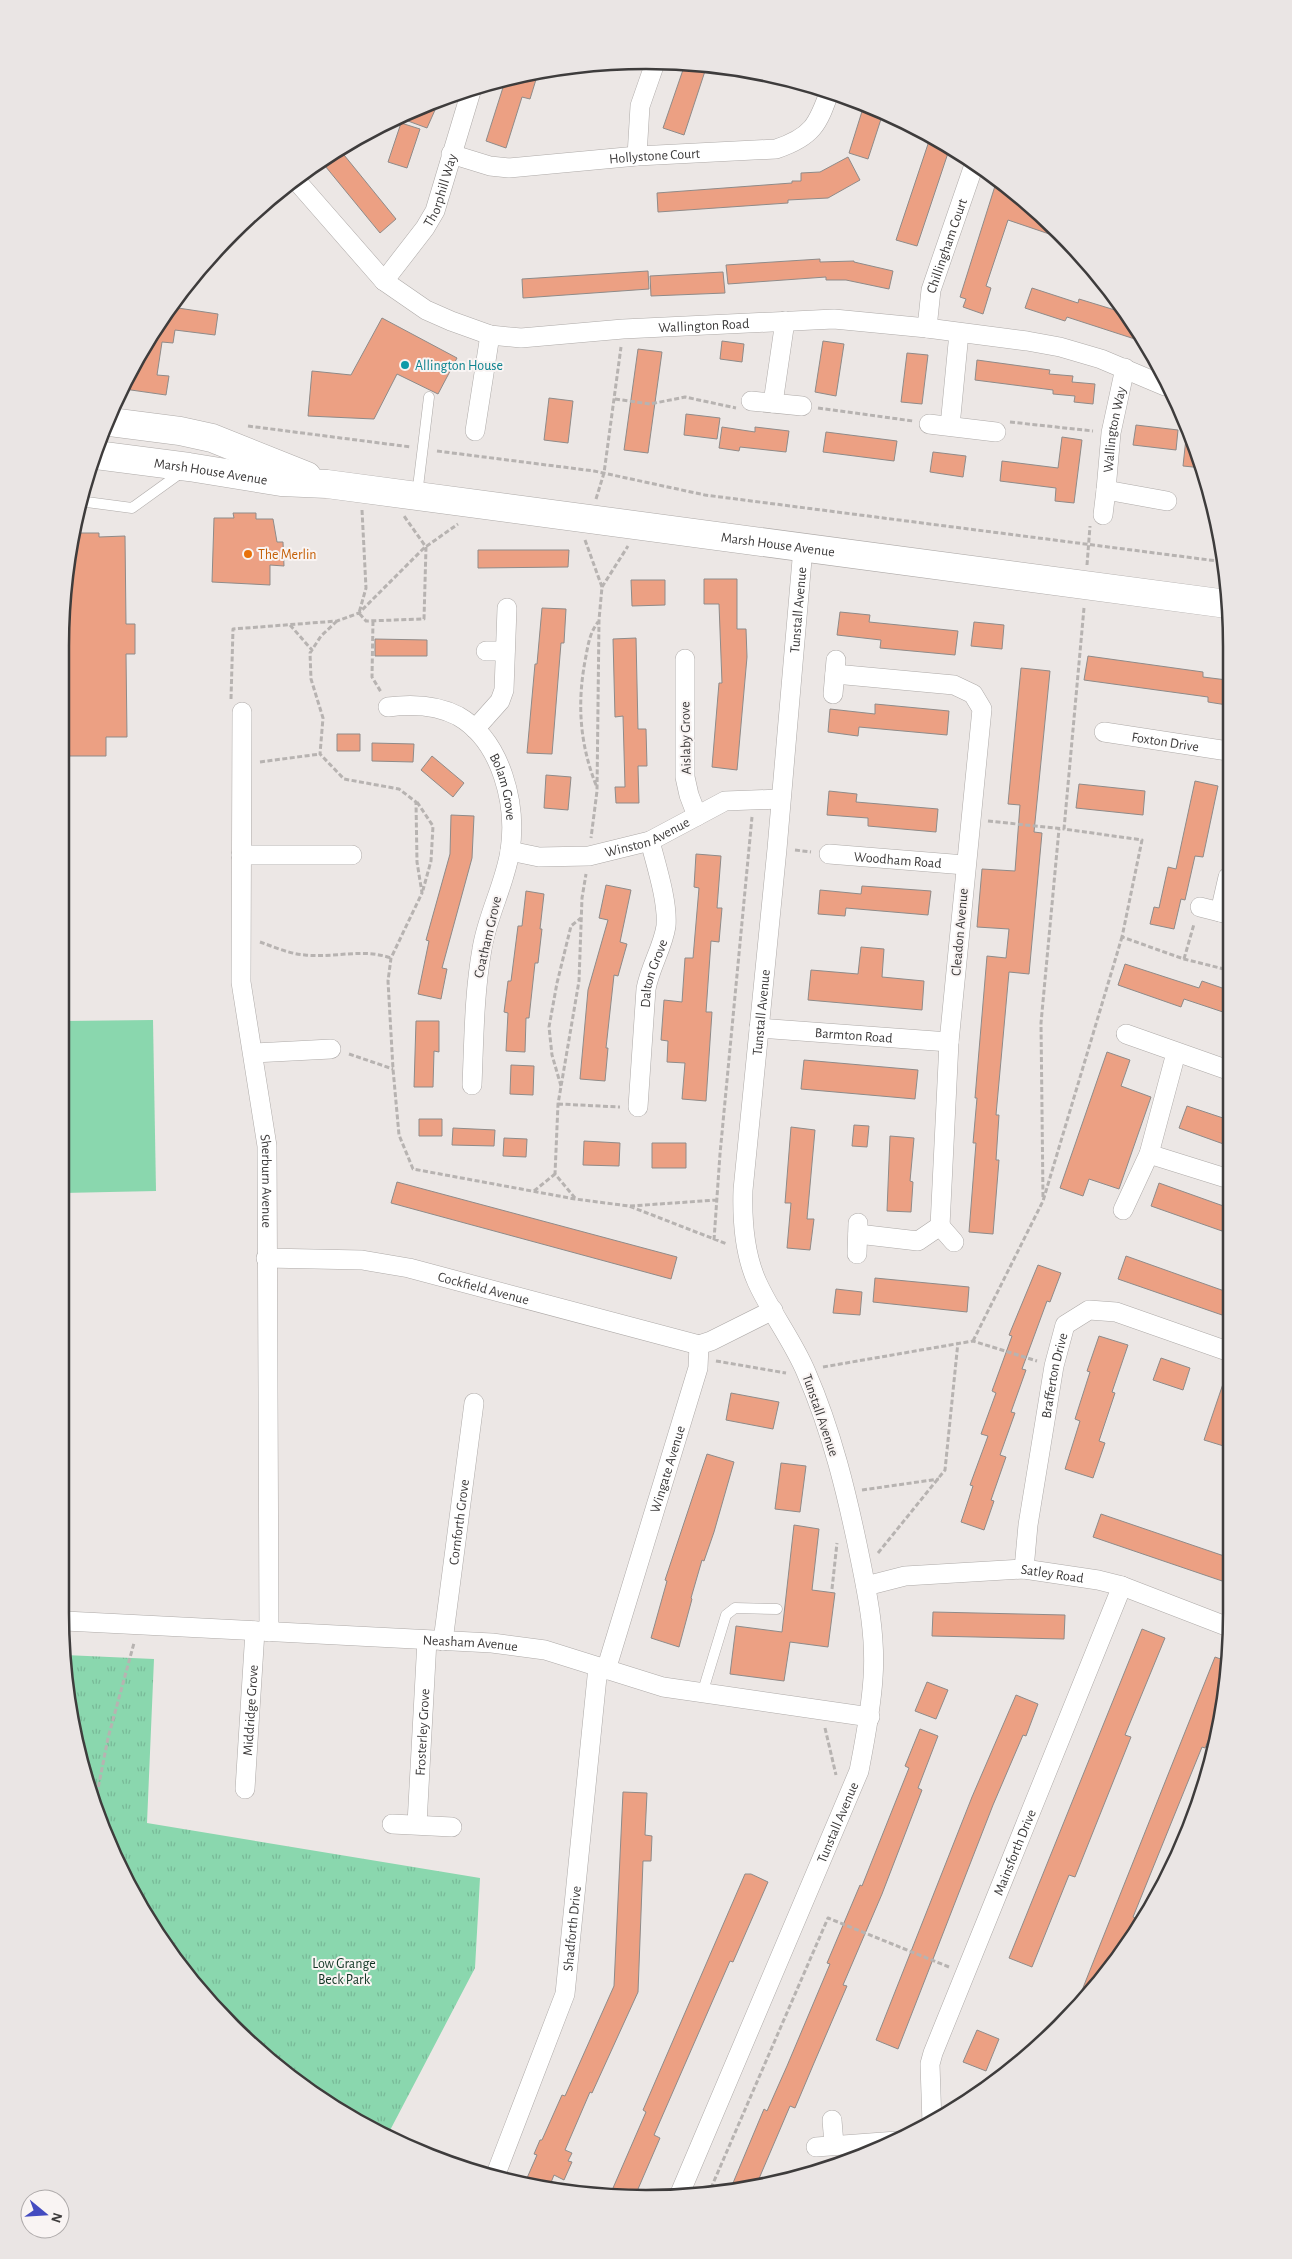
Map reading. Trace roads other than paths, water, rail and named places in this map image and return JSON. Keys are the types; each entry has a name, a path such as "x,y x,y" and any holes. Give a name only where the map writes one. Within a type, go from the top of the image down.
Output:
{"street":[{"path":"637,156 640,106 653,69"},
{"name":"Thorphill Way","path":"384,281 425,228 434,211 469,96"},
{"name":"Hollystone Court","path":"451,154 490,166 509,168 637,156 776,149 794,143 811,132 823,111 827,98"},
{"name":"Chillingham Court","path":"927,328 931,290 972,170"},
{"name":"Wallington Road","path":"300,185 384,281 426,310 458,324 490,334 521,338 624,329 834,319 927,328 1060,347 1101,359 1160,383"},
{"path":"773,403 785,321"},
{"path":"950,426 959,333"},
{"path":"475,431 490,334"},
{"name":"Wallington Way","path":"1103,516 1111,433 1125,368"},
{"path":"751,401 802,406"},
{"name":"Marsh House Avenue","path":"114,423 180,431 212,438 327,484"},
{"path":"929,424 996,432"},
{"name":"Marsh House Avenue","path":"101,456 189,467 281,482 327,484 480,506 1221,603"},
{"name":"Wallington Way","path":"1106,490 1167,501"},
{"name":"Tunstall Avenue","path":"682,2189 859,1771 870,1716 873,1676 873,1634 846,1492 821,1409 805,1370 757,1282 746,1250 742,1215 803,548"},
{"path":"475,729 500,701 504,690 495,651 507,608"},
{"name":"Aislaby Grove","path":"684,658 685,777 696,816"},
{"name":"Cleadon Avenue","path":"833,694 836,667 954,685 973,694 982,709 965,865 949,1042 940,1226"},
{"name":"Bolam Grove","path":"388,707 410,704 438,709 458,716 475,729 490,750 501,771 511,805 510,851"},
{"name":"Sherburn Avenue","path":"242,712 248,732 242,764 241,982 267,1146 262,1632"},
{"name":"Foxton Drive","path":"1104,732 1223,750"},
{"name":"Winston Avenue","path":"510,851 539,857 589,856 650,841 725,801 780,799"},
{"name":"Dalton Grove","path":"638,1107 648,981 666,924 663,898 650,841"},
{"name":"Coatham Grove","path":"472,1085 476,985 482,946 510,851"},
{"path":"241,855 318,864 352,855"},
{"name":"Woodham Road","path":"829,855 965,865"},
{"path":"1200,906 1223,913"},
{"name":"Barmton Road","path":"759,1028 949,1042"},
{"path":"1126,1034 1223,1068"},
{"path":"253,1054 313,1059 331,1049"},
{"path":"1123,1210 1149,1154 1176,1053"},
{"path":"1149,1154 1223,1177"},
{"path":"857,1254 858,1228 918,1241 940,1226 954,1242"},
{"name":"Cockfield Avenue","path":"266,1258 362,1260 409,1268 698,1352"},
{"path":"698,1352 711,1341 772,1310"},
{"name":"Brafferton Drive","path":"1024,1570 1028,1524 1054,1366 1065,1326 1089,1310 1116,1312 1223,1350"},
{"name":"Wingate Avenue","path":"602,1668 698,1368 698,1352"},
{"name":"Cornforth Grove","path":"435,1640 474,1403"},
{"name":"Satley Road","path":"864,1579 1024,1570 1098,1580 1122,1586 1223,1625"},
{"name":"Mainsforth Drive","path":"932,2115 930,2064 1122,1586"},
{"name":"Neasham Avenue","path":"69,1621 492,1643 545,1650 664,1687 702,1694 870,1716"},
{"name":"Middridge Grove","path":"245,1789 262,1632"},
{"name":"Frosterley Grove","path":"417,1824 435,1640"},
{"name":"Shadforth Drive","path":"497,2171 565,1994 602,1668"},
{"path":"392,1824 452,1827"},
{"path":"832,2120 825,2146 875,2143"}],"lane":[{"path":"416,497 428,397"},
{"path":"87,502 132,508 189,467"},
{"path":"702,1694 726,1615 735,1608 777,1609"}],"place":[{"name":"Allington House","path":"405,365"},
{"name":"The Merlin","path":"248,554"}],"park label":[{"name":"Low Grange Beck Park","path":"344,1972"}]}
